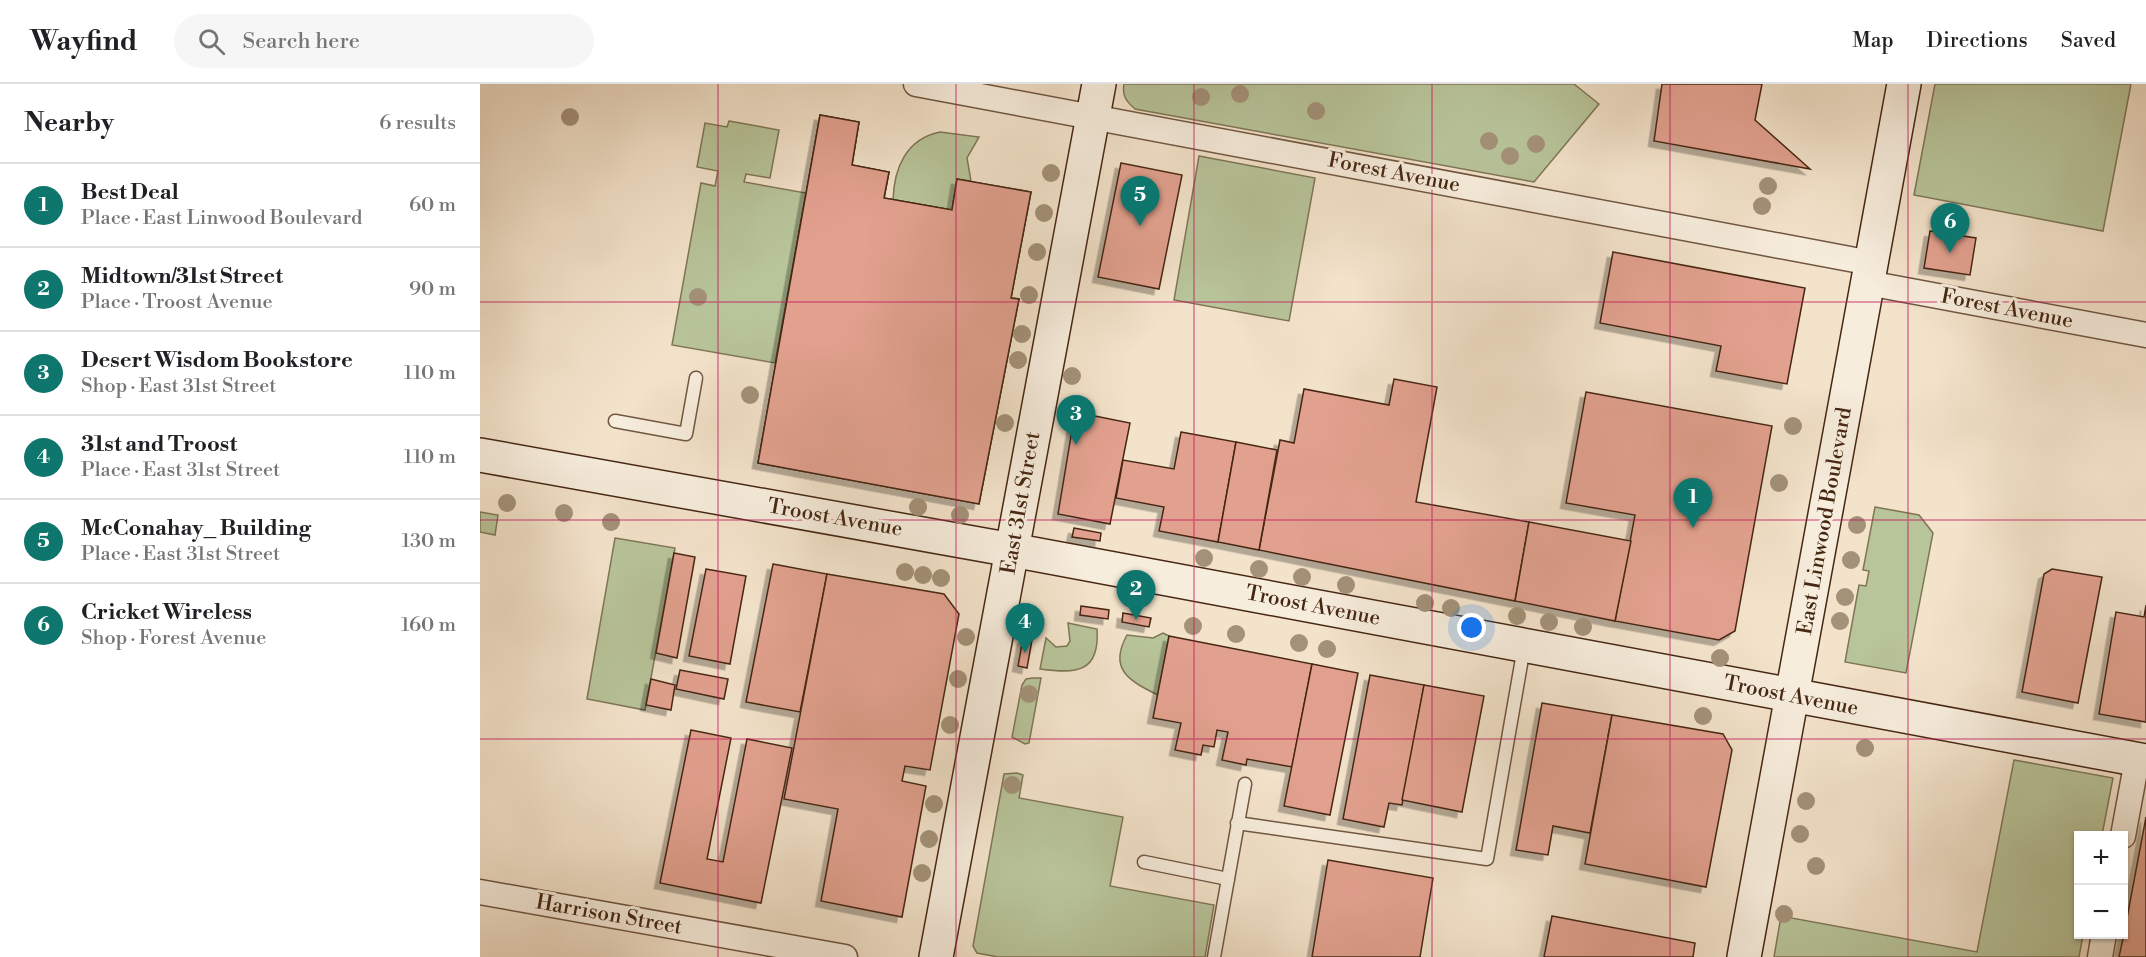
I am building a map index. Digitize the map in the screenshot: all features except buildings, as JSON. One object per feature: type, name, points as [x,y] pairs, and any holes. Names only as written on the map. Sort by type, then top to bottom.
[{"type":"main road","name":"East 31st Street","points":[[936,957],[1099,84]]},
{"type":"main road","name":"East Linwood Boulevard","points":[[1744,957],[1904,84]]},
{"type":"main road","name":"Troost Avenue","points":[[480,455],[1012,550],[2142,761]]},
{"type":"street","name":"Forest Avenue","points":[[916,84],[984,90],[1093,116],[1870,273],[2146,335]]},
{"type":"street","points":[[2124,831],[2142,761]]},
{"type":"street","name":"Harrison Street","points":[[480,892],[845,957]]},
{"type":"street","points":[[2100,957],[2103,939]]},
{"type":"lane","points":[[615,421],[686,434],[696,378]]},
{"type":"lane","points":[[1237,823],[1486,859],[1524,646]]},
{"type":"lane","points":[[1214,957],[1245,784]]},
{"type":"lane","points":[[1144,862],[1228,879]]},
{"type":"green space","points":[[1124,84],[1574,84],[1599,104],[1534,182],[1135,109],[1125,98]]},
{"type":"green space","points":[[1935,84],[2131,84],[2103,231],[1914,195]]},
{"type":"green space","points":[[729,121],[779,130],[770,178],[746,174],[744,182],[806,193],[775,363],[672,345],[701,183],[715,186],[718,171],[697,167],[705,123],[727,127]]},
{"type":"green space","points":[[940,132],[979,137],[967,158],[971,181],[957,179],[952,210],[893,200],[899,166],[910,148],[918,141]]},
{"type":"green space","points":[[1199,156],[1315,178],[1289,321],[1174,300]]},
{"type":"green space","points":[[1875,507],[1919,515],[1933,533],[1906,673],[1845,662],[1859,585],[1866,586],[1869,571],[1863,570]]},
{"type":"green space","points":[[480,512],[498,515],[495,535],[480,532]]},
{"type":"green space","points":[[615,538],[675,548],[645,710],[587,699]]},
{"type":"green space","points":[[1068,623],[1097,629],[1097,644],[1090,662],[1075,670],[1040,669],[1046,638],[1056,647],[1067,646],[1070,641]]},
{"type":"green space","points":[[1163,633],[1169,636],[1158,695],[1130,679],[1124,672],[1120,657],[1127,635],[1153,638]]},
{"type":"green space","points":[[1041,678],[1029,743],[1025,744],[1012,737],[1022,685],[1026,679]]},
{"type":"green space","points":[[2014,760],[2113,778],[2103,831],[2074,831],[2074,939],[2082,939],[2079,957],[1774,957],[1781,916],[1977,952]]},
{"type":"green space","points":[[1004,774],[1023,775],[1019,798],[1123,817],[1110,886],[1214,905],[1205,957],[998,957],[977,953],[973,946]]},
{"type":"place","name":"McConahay_ Building","points":[[1140,226]]},
{"type":"place","name":"Cricket Wireless","points":[[1950,253]]},
{"type":"place","name":"Desert Wisdom Bookstore","points":[[1076,445]]},
{"type":"place","name":"Best Deal","points":[[1693,528]]},
{"type":"place","name":"Midtown/31st Street","points":[[1136,620]]},
{"type":"place","name":"31st and Troost","points":[[1025,653]]}]
